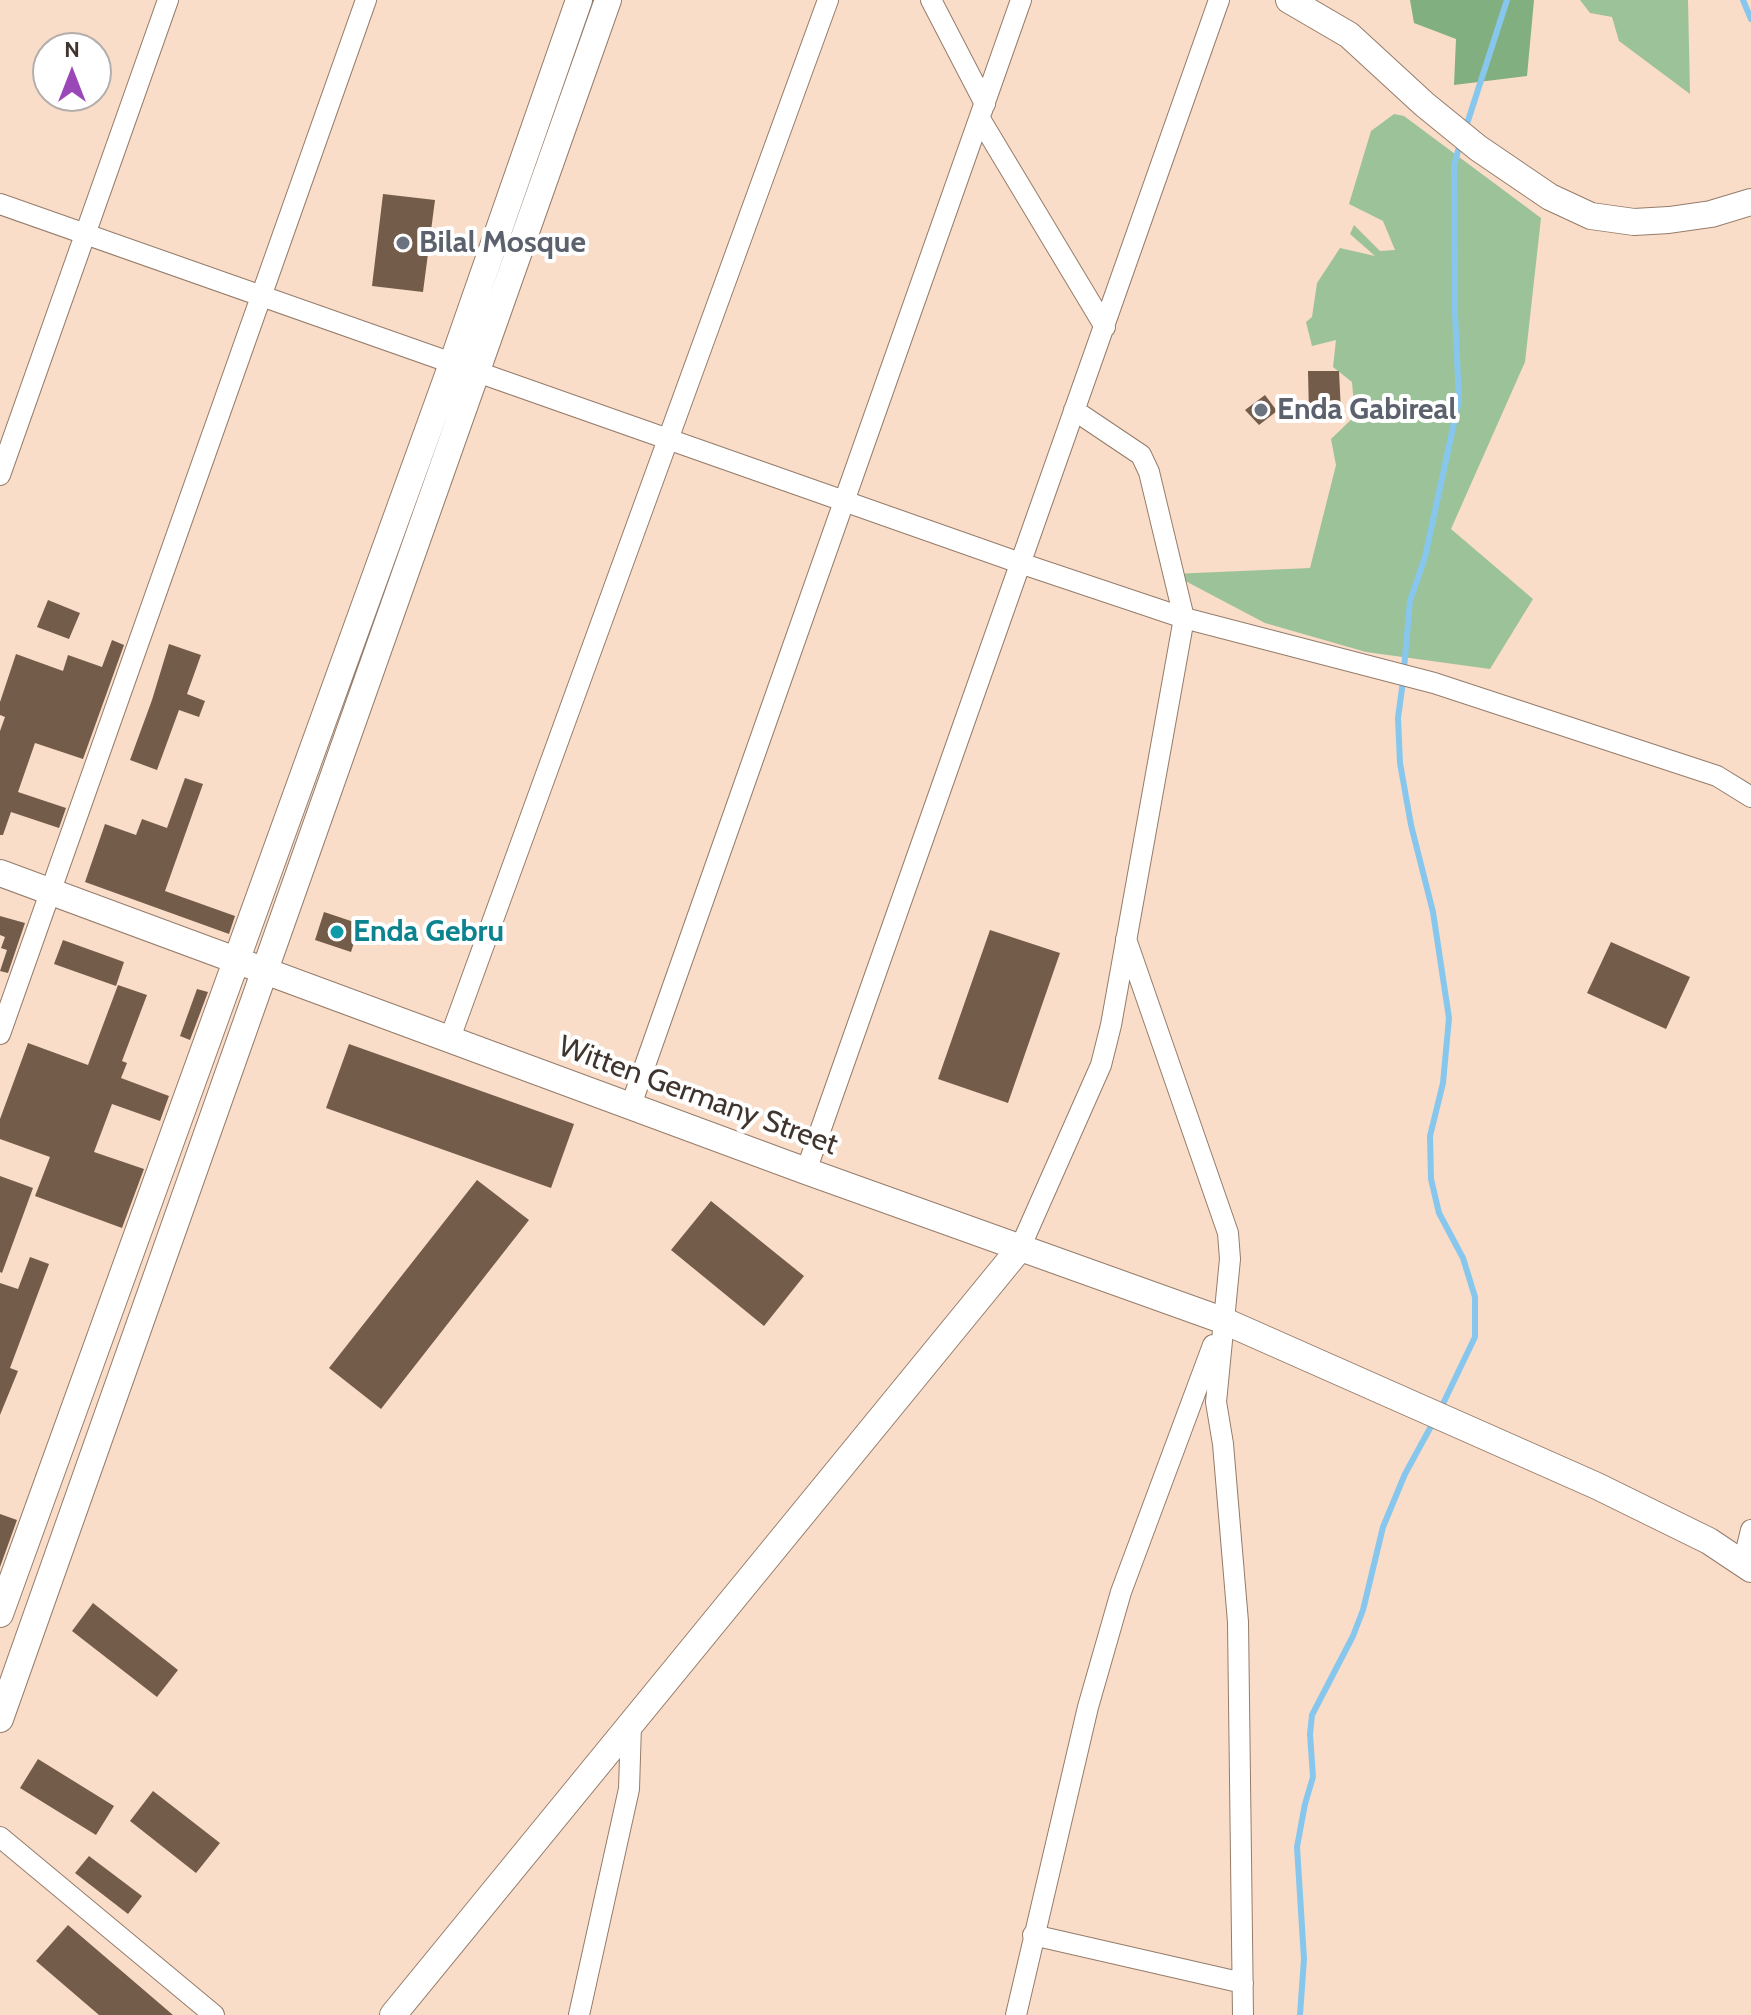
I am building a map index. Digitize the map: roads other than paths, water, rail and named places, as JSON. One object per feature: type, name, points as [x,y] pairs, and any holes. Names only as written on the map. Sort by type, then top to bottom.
[{"type":"street","points":[[0,475],[168,0]]},
{"type":"street","points":[[0,1034],[366,0]]},
{"type":"street","points":[[0,1719],[264,972],[464,368],[553,74],[579,0]]},
{"type":"street","points":[[0,1614],[237,959],[464,368],[579,83],[608,0]]},
{"type":"street","points":[[450,1038],[828,0]]},
{"type":"street","points":[[931,0],[983,111],[1105,327]]},
{"type":"street","points":[[631,1105],[1021,0]]},
{"type":"street","points":[[806,1171],[1219,0]]},
{"type":"street","points":[[1289,0],[1349,35],[1424,104],[1478,148],[1550,197],[1591,216],[1634,222],[1669,220],[1711,214],[1751,202]]},
{"type":"street","points":[[553,74],[579,83]]},
{"type":"street","points":[[0,204],[1020,563],[1184,618],[1371,664],[1434,683],[1717,776],[1751,797]]},
{"type":"street","points":[[393,2015],[1020,1248],[1101,1065],[1111,1025],[1184,618],[1149,472],[1141,455],[1074,410]]},
{"type":"street","name":"Witten Germany Street","points":[[0,873],[806,1171],[1222,1320],[1662,1517],[1709,1541],[1747,1566]]},
{"type":"street","points":[[1126,939],[1228,1233],[1230,1259],[1216,1402],[1223,1444],[1238,1622],[1243,2015]]},
{"type":"street","points":[[1016,2015],[1088,1707],[1121,1592],[1222,1320]]},
{"type":"street","points":[[73,1411],[104,1425]]},
{"type":"street","points":[[1747,1566],[1751,1530]]},
{"type":"street","points":[[579,2015],[629,1789],[631,1725]]},
{"type":"street","points":[[0,1837],[214,2015]]},
{"type":"street","points":[[1033,1935],[1243,1983]]},
{"type":"waterway","points":[[1465,130],[1507,0]]},
{"type":"waterway","points":[[1743,0],[1751,19]]},
{"type":"waterway","points":[[1404,669],[1410,601],[1425,557],[1459,400],[1454,165],[1460,144]]},
{"type":"waterway","points":[[1403,681],[1398,718],[1400,763],[1411,825],[1433,912],[1449,1018],[1443,1083],[1430,1136],[1431,1179],[1439,1213],[1463,1258],[1475,1297],[1475,1337],[1440,1410]]},
{"type":"waterway","points":[[1300,2015],[1304,1959],[1297,1847],[1313,1777],[1312,1715],[1353,1636],[1363,1610],[1383,1527],[1405,1474],[1435,1419]]},
{"type":"place","name":"Bilal Mosque","points":[[403,243]]},
{"type":"place","name":"Enda Gabireal","points":[[1261,410]]},
{"type":"place","name":"Enda Gebru","points":[[337,932]]}]
